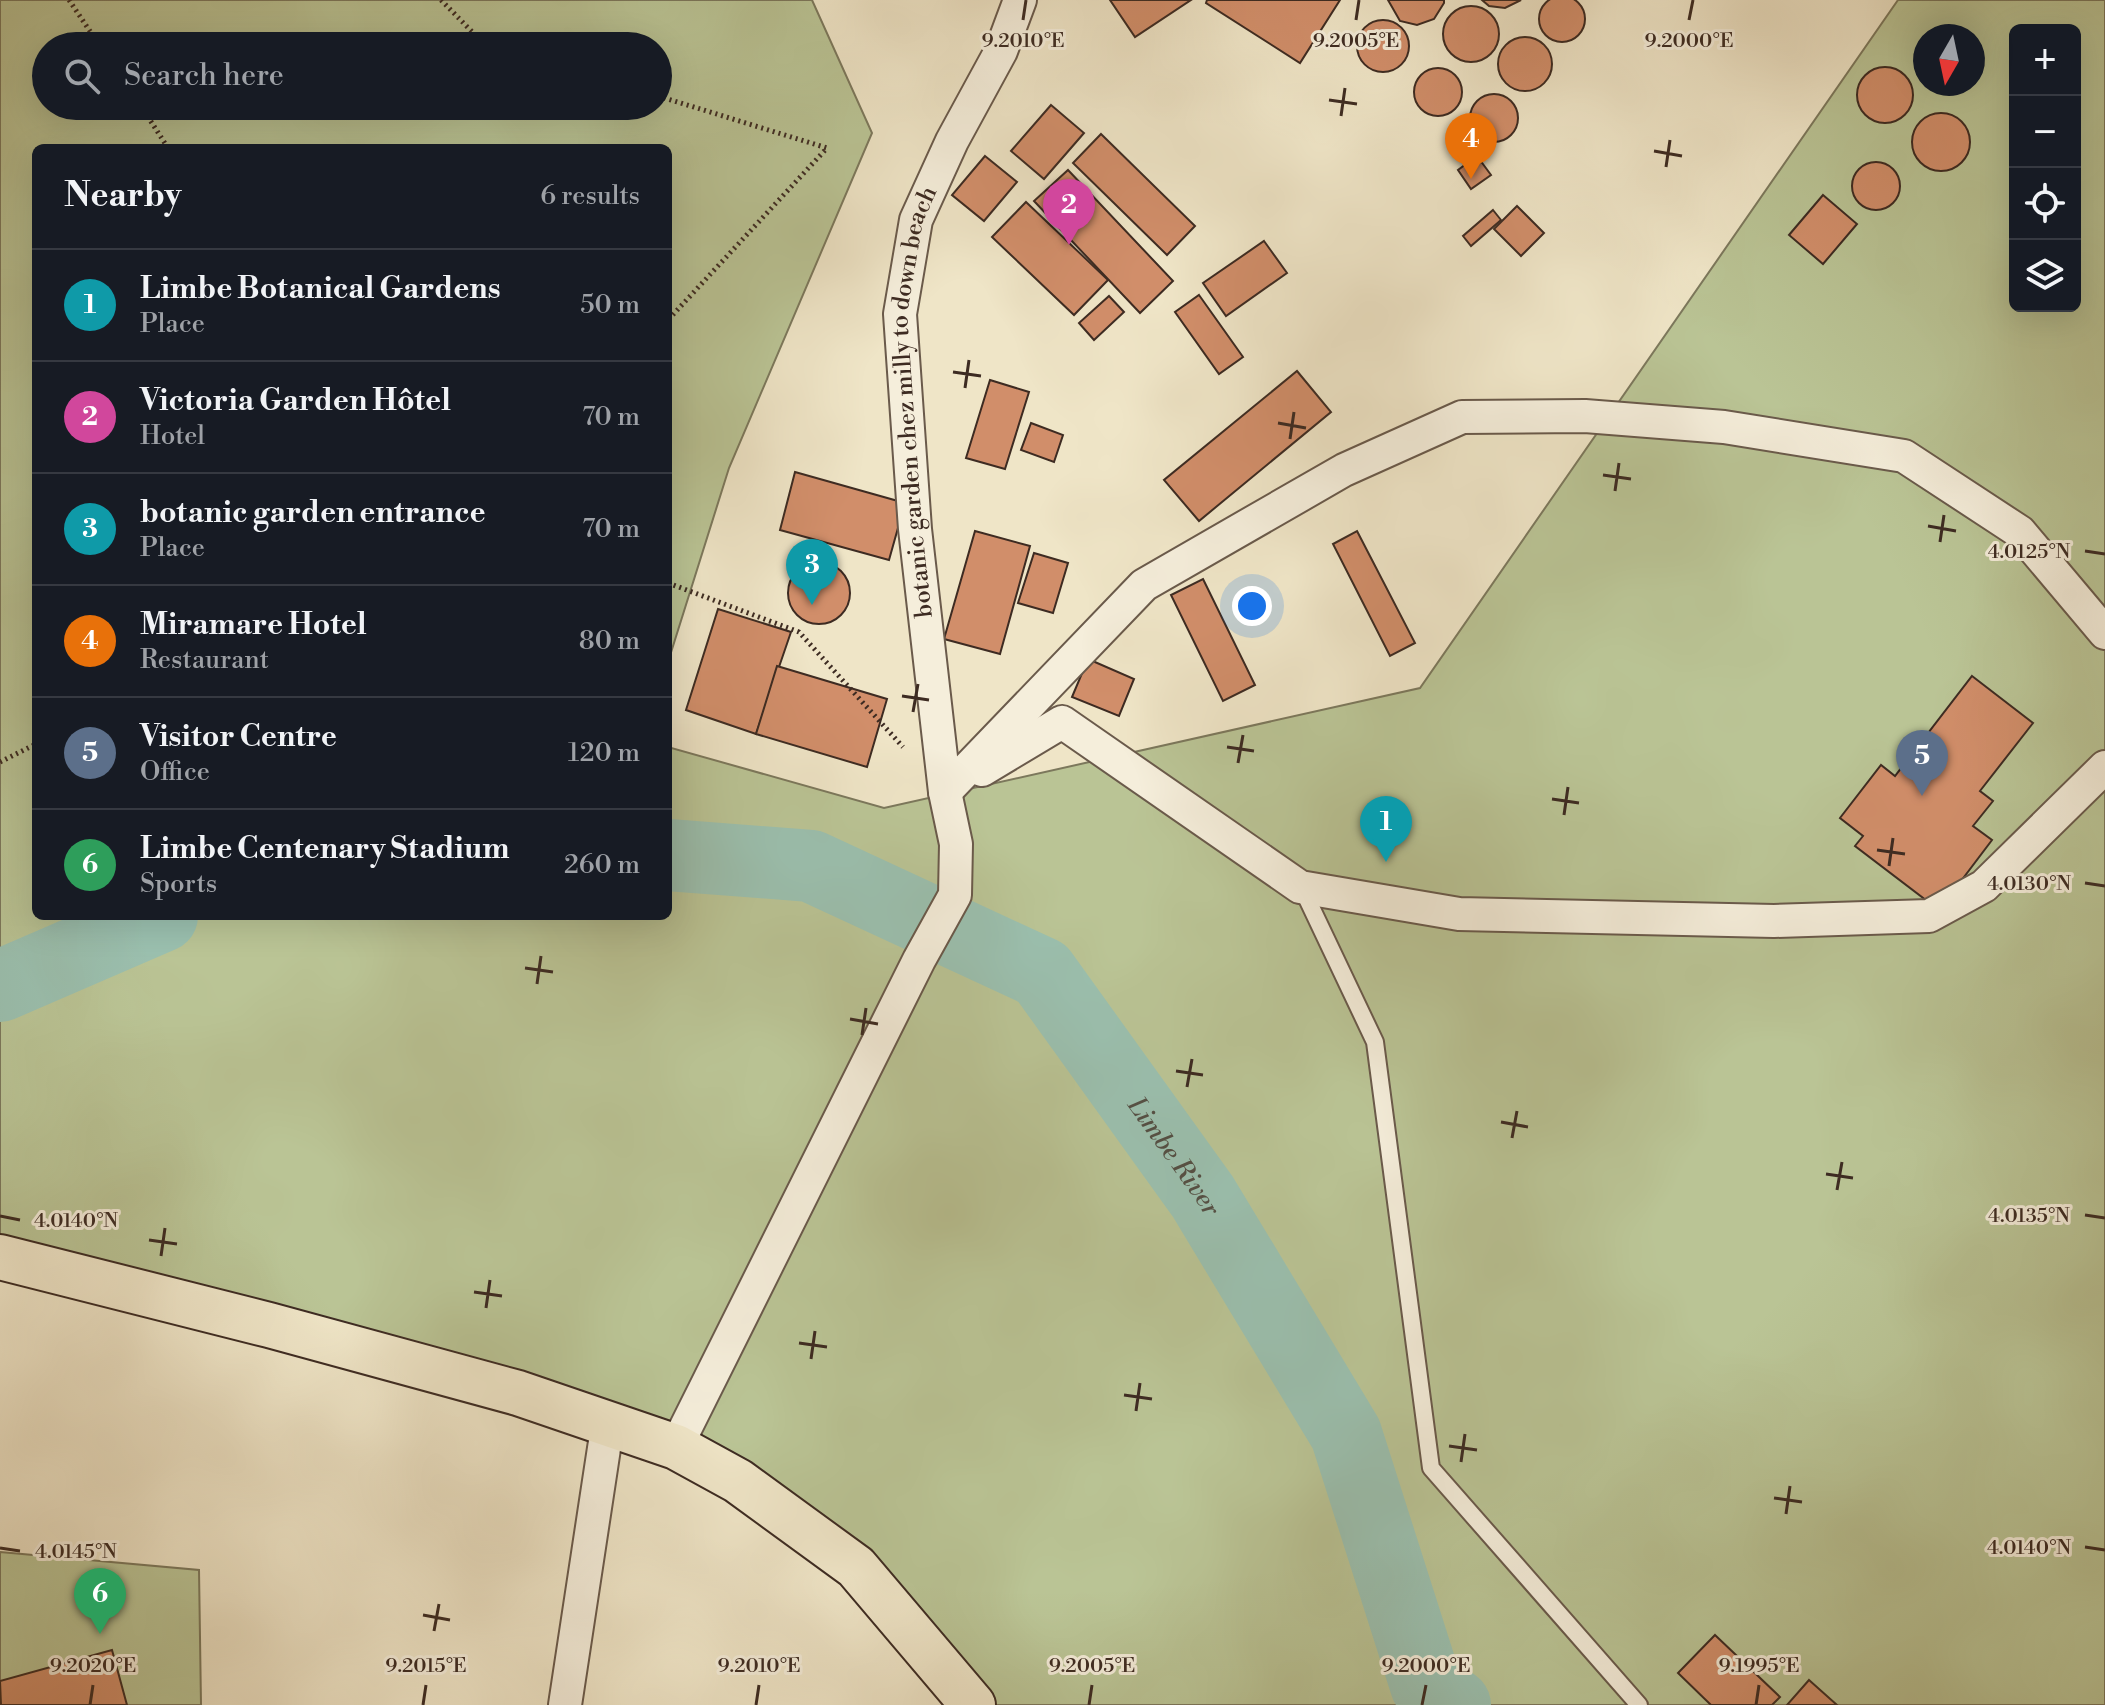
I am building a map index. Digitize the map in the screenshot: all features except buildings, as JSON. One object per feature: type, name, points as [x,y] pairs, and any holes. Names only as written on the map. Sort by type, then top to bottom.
[{"type":"highway","points":[[0,1257],[269,1325],[518,1393],[676,1447],[738,1481],[856,1567],[973,1705]]},
{"type":"street","name":"botanic garden chez milly to down beach","points":[[676,1447],[919,960],[955,895],[956,844],[945,792],[915,529],[900,314],[916,220],[952,141],[1001,51],[1020,0]]},
{"type":"street","points":[[945,792],[1144,585],[1344,470],[1462,417],[1585,416],[1724,427],[1904,456],[2020,532],[2105,633]]},
{"type":"street","points":[[945,792],[1062,722],[1302,888],[1459,914],[1774,921],[1929,916],[1984,886],[2105,767]]},
{"type":"street","points":[[565,1705],[608,1422]]},
{"type":"lane","points":[[1302,888],[1375,1042],[1431,1468],[1639,1705]]},
{"type":"path","points":[[69,0],[91,32]]},
{"type":"path","points":[[441,0],[472,32]]},
{"type":"path","points":[[672,100],[827,148],[672,316]]},
{"type":"path","points":[[150,120],[165,144]]},
{"type":"path","points":[[672,584],[799,632],[945,792]]},
{"type":"path","points":[[0,762],[32,746]]},
{"type":"green space","points":[[0,0],[812,0],[872,133],[729,468],[672,649],[672,144],[32,144],[32,920],[672,920],[672,748],[884,808],[1420,688],[1898,0],[2105,0],[2105,1705],[980,1705],[690,1439],[0,1253]]},
{"type":"green space","points":[[0,1552],[199,1570],[201,1705],[0,1705]]},
{"type":"waterway","name":"Limbe River","points":[[672,855],[811,866],[1042,973],[1203,1197],[1346,1434],[1426,1685],[1455,1705]]},
{"type":"waterway","name":"Limbe River","points":[[0,986],[153,920]]},
{"type":"place","name":"Miramare Hotel","points":[[1471,179]]},
{"type":"place","name":"Victoria Garden Hôtel","points":[[1069,245]]},
{"type":"place","name":"botanic garden entrance","points":[[812,605]]},
{"type":"place","name":"Visitor Centre","points":[[1922,796]]},
{"type":"place","name":"Limbe Botanical Gardens","points":[[1386,862]]},
{"type":"place","name":"Limbe Centenary Stadium","points":[[100,1634]]}]
